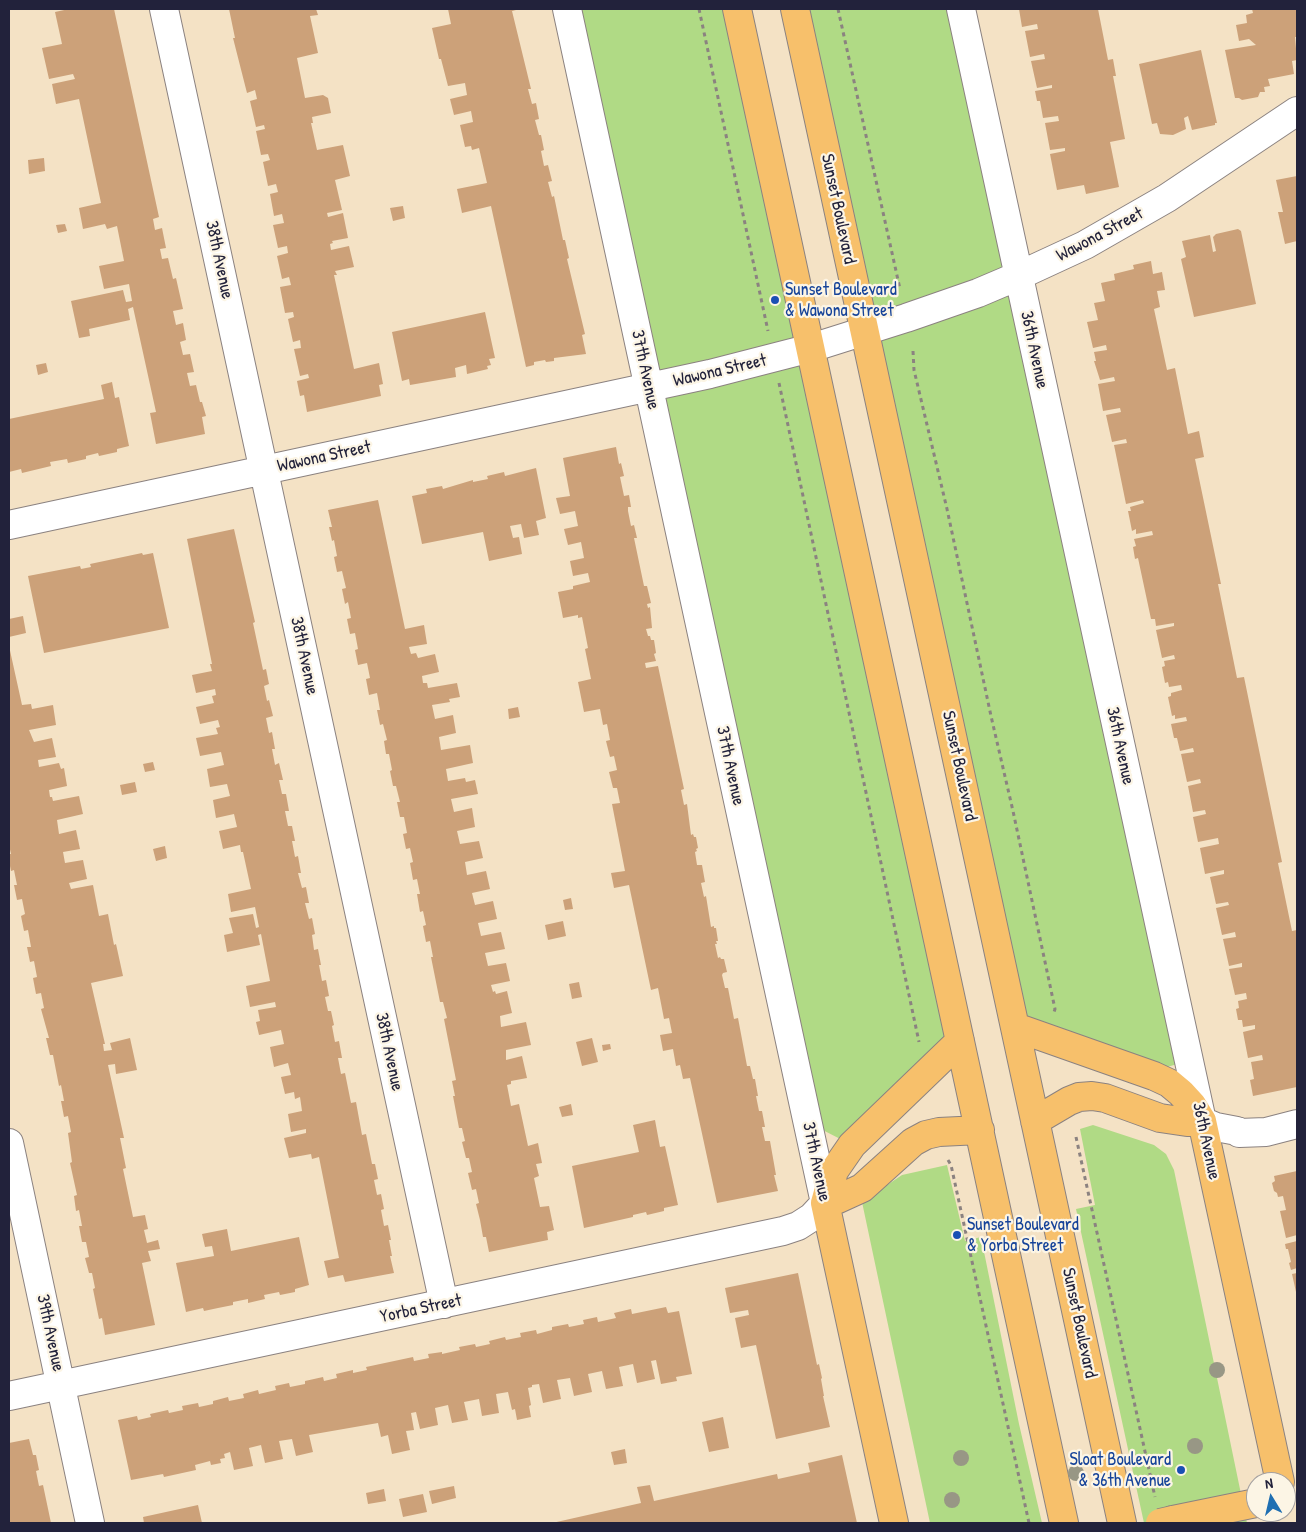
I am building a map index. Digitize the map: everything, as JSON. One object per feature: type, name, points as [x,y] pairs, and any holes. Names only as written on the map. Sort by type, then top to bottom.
[{"type":"main road","points":[[737,9],[1064,1523]]},
{"type":"main road","name":"Sunset Boulevard","points":[[795,9],[1122,1523]]},
{"type":"main road","points":[[1014,1026],[1154,1076],[1168,1083],[1192,1105],[1202,1121],[1187,1122],[1160,1118],[1105,1098],[1092,1096],[1079,1097],[1068,1101],[1035,1121]]},
{"type":"main road","points":[[825,1203],[834,1171],[852,1146],[960,1041]]},
{"type":"main road","name":"36th Avenue","points":[[1202,1121],[1278,1472]]},
{"type":"main road","points":[[825,1203],[862,1188],[913,1142],[926,1135],[939,1132],[980,1130]]},
{"type":"main road","name":"37th Avenue","points":[[825,1203],[894,1523]]},
{"type":"main road","points":[[1158,1514],[1246,1504]]},
{"type":"street","name":"38th Avenue","points":[[164,9],[444,1304]]},
{"type":"street","name":"37th Avenue","points":[[567,9],[825,1203]]},
{"type":"street","name":"36th Avenue","points":[[961,9],[1202,1121]]},
{"type":"street","name":"Wawona Street","points":[[9,525],[742,367],[865,331],[942,306],[1049,262],[1124,223],[1198,178],[1297,111]]},
{"type":"street","points":[[1202,1121],[1239,1133],[1266,1132],[1297,1124]]},
{"type":"street","name":"39th Avenue","points":[[9,1143],[90,1523]]},
{"type":"street","name":"Yorba Street","points":[[9,1396],[783,1231],[798,1226],[812,1217],[825,1203]]},
{"type":"path","points":[[699,9],[768,326]]},
{"type":"path","points":[[838,9],[900,289]]},
{"type":"path","points":[[913,351],[914,370],[952,528],[991,716],[1056,1009],[1051,1018]]},
{"type":"path","points":[[781,391],[919,1043]]},
{"type":"path","points":[[1076,1137],[1158,1514]]},
{"type":"path","points":[[944,1153],[951,1165],[1029,1523]]},
{"type":"green space","points":[[567,9],[737,9],[960,1041],[852,1145],[807,1122]]},
{"type":"green space","points":[[795,9],[962,9],[1188,1061],[1167,1067],[1015,1027]]},
{"type":"green space","points":[[1093,1125],[1154,1145],[1166,1154],[1174,1170],[1247,1523],[1144,1523],[1076,1209],[1095,1205],[1080,1129]]},
{"type":"green space","points":[[947,1165],[965,1241],[981,1237],[1019,1424],[1042,1523],[930,1523],[862,1202],[902,1175]]},
{"type":"building","points":[[69,9],[114,9],[159,217],[153,219],[155,230],[162,228],[166,248],[160,249],[162,259],[168,258],[173,279],[176,278],[183,309],[173,311],[176,325],[183,323],[186,340],[180,342],[183,355],[190,354],[194,372],[187,373],[190,386],[196,385],[200,402],[202,402],[206,416],[202,417],[205,434],[156,444],[150,413],[156,412],[133,307],[128,309],[130,320],[89,329],[90,336],[79,338],[71,301],[123,290],[126,302],[132,301],[129,284],[104,289],[99,266],[124,261],[117,226],[107,229],[105,224],[83,229],[79,208],[101,203],[79,99],[56,104],[52,84],[75,79],[73,74],[49,79],[42,48],[62,44],[55,12]]},
{"type":"building","points":[[229,9],[316,9],[318,15],[310,16],[318,53],[297,58],[305,98],[323,95],[328,98],[331,113],[312,117],[313,123],[311,123],[317,150],[343,145],[350,176],[335,180],[342,210],[327,213],[328,217],[343,213],[348,238],[332,241],[333,243],[330,244],[331,250],[349,246],[354,267],[335,271],[337,275],[334,275],[354,369],[379,363],[383,384],[379,385],[381,396],[307,412],[304,395],[300,396],[297,381],[309,378],[308,374],[300,376],[294,349],[301,348],[300,340],[293,342],[288,319],[294,317],[293,312],[285,313],[280,287],[291,285],[289,277],[282,279],[277,256],[288,253],[287,246],[278,248],[273,225],[284,223],[282,214],[274,216],[270,194],[278,192],[276,184],[268,186],[263,162],[270,160],[268,154],[261,155],[256,131],[265,129],[264,125],[256,127],[250,101],[257,99],[255,90],[247,93],[233,38],[235,38]]},
{"type":"building","points":[[448,9],[516,10],[512,11],[531,89],[528,89],[532,104],[536,103],[539,119],[535,120],[544,150],[541,151],[544,166],[548,165],[552,181],[548,182],[552,197],[554,196],[563,240],[565,240],[569,258],[567,259],[585,334],[582,335],[586,354],[554,358],[554,361],[534,362],[534,365],[526,367],[491,206],[462,213],[457,189],[487,183],[479,148],[472,150],[471,146],[465,147],[460,125],[473,122],[471,111],[454,115],[450,99],[467,95],[465,83],[448,86],[432,28],[451,24]]},
{"type":"building","points":[[1019,9],[1098,9],[1108,60],[1113,59],[1116,76],[1113,76],[1125,139],[1110,142],[1119,187],[1086,194],[1084,185],[1057,190],[1050,154],[1065,151],[1065,148],[1050,150],[1045,123],[1059,121],[1058,116],[1043,118],[1040,101],[1037,101],[1035,91],[1052,88],[1052,85],[1037,88],[1031,61],[1045,59],[1044,54],[1030,57],[1025,31],[1038,29],[1037,24],[1022,27]]},
{"type":"building","points":[[1252,9],[1297,9],[1297,37],[1295,37],[1297,60],[1292,61],[1294,74],[1268,79],[1270,86],[1264,87],[1265,92],[1260,92],[1258,97],[1242,100],[1235,98],[1225,50],[1256,45],[1249,39],[1239,41],[1236,25],[1247,23],[1246,15],[1253,13]]},
{"type":"building","points":[[1201,50],[1217,123],[1192,130],[1188,116],[1184,118],[1186,129],[1173,135],[1160,134],[1157,123],[1152,124],[1139,64]]},
{"type":"building","points":[[44,158],[45,171],[29,174],[28,160]]},
{"type":"building","points":[[1297,176],[1297,241],[1285,244],[1278,212],[1283,212],[1276,180]]},
{"type":"building","points":[[403,206],[405,218],[393,221],[390,208]]},
{"type":"building","points":[[65,224],[67,231],[58,233],[56,225]]},
{"type":"building","points":[[1238,229],[1241,231],[1256,304],[1194,317],[1181,259],[1186,257],[1182,241],[1210,235],[1213,252],[1216,251],[1213,237],[1216,234]]},
{"type":"building","points":[[1151,261],[1153,274],[1162,272],[1165,290],[1157,291],[1160,307],[1154,309],[1167,370],[1175,368],[1188,434],[1199,431],[1204,457],[1195,459],[1221,584],[1218,584],[1237,678],[1244,677],[1282,862],[1278,863],[1292,931],[1297,930],[1297,1087],[1253,1096],[1250,1080],[1254,1079],[1251,1062],[1263,1060],[1262,1055],[1248,1058],[1243,1032],[1255,1029],[1255,1025],[1243,1027],[1242,1020],[1238,1020],[1236,1009],[1239,1008],[1238,1001],[1247,999],[1246,993],[1235,995],[1229,969],[1242,967],[1242,963],[1229,966],[1223,939],[1236,937],[1235,932],[1222,935],[1216,908],[1229,905],[1228,902],[1216,904],[1210,877],[1224,874],[1224,870],[1205,874],[1200,848],[1219,844],[1218,838],[1198,842],[1193,817],[1206,814],[1205,810],[1193,812],[1188,786],[1201,783],[1200,779],[1187,782],[1181,754],[1194,752],[1193,748],[1180,751],[1177,738],[1174,738],[1171,724],[1187,721],[1186,717],[1175,719],[1175,715],[1172,716],[1168,697],[1171,696],[1171,693],[1182,690],[1181,685],[1169,687],[1168,682],[1165,683],[1162,667],[1165,666],[1164,661],[1175,659],[1174,655],[1162,658],[1156,630],[1174,626],[1174,623],[1156,626],[1155,619],[1151,619],[1138,558],[1135,559],[1133,547],[1136,546],[1134,539],[1153,535],[1152,531],[1136,534],[1136,529],[1132,531],[1128,511],[1131,511],[1130,507],[1144,503],[1143,500],[1126,504],[1114,445],[1127,443],[1126,439],[1112,442],[1106,415],[1121,412],[1120,408],[1103,411],[1098,384],[1115,381],[1114,377],[1100,380],[1094,361],[1096,361],[1094,352],[1107,350],[1106,345],[1093,348],[1087,322],[1098,320],[1094,303],[1105,301],[1101,283],[1115,280],[1114,274],[1134,269],[1133,265]]},
{"type":"building","points":[[485,312],[495,358],[489,359],[491,365],[487,366],[488,369],[467,374],[466,365],[455,368],[456,377],[410,385],[409,379],[402,381],[392,332]]},
{"type":"building","points":[[46,363],[48,372],[38,375],[36,365]]},
{"type":"building","points":[[112,382],[115,398],[119,397],[129,446],[117,449],[117,452],[99,456],[98,453],[86,456],[86,459],[68,463],[67,459],[50,462],[51,466],[22,473],[21,469],[9,472],[9,419],[104,399],[101,385]]},
{"type":"building","points":[[616,447],[619,464],[621,463],[624,476],[620,477],[624,496],[629,495],[631,507],[628,507],[628,511],[631,526],[634,525],[637,538],[634,538],[644,586],[647,586],[651,603],[647,604],[648,608],[650,607],[652,628],[646,629],[648,636],[650,636],[651,640],[654,640],[656,661],[645,663],[646,668],[658,666],[684,789],[681,790],[684,805],[687,804],[691,835],[693,834],[696,837],[698,848],[695,852],[697,865],[702,865],[705,882],[701,883],[704,897],[706,896],[711,927],[714,926],[716,928],[718,941],[715,944],[718,958],[724,959],[727,972],[722,975],[725,988],[728,988],[734,1019],[738,1018],[747,1066],[750,1066],[753,1079],[755,1079],[759,1111],[762,1111],[765,1127],[762,1127],[765,1141],[770,1141],[776,1175],[774,1175],[778,1191],[717,1203],[690,1078],[683,1079],[680,1065],[676,1066],[673,1049],[663,1051],[660,1035],[672,1033],[669,1018],[664,1019],[658,988],[651,990],[629,885],[614,888],[611,873],[625,871],[612,804],[620,803],[617,788],[613,788],[609,772],[617,770],[614,756],[610,757],[606,741],[610,740],[607,724],[603,725],[600,709],[584,712],[578,682],[591,679],[585,649],[588,648],[582,617],[578,618],[578,615],[563,618],[558,592],[573,589],[573,586],[590,582],[588,573],[573,576],[570,561],[584,558],[581,542],[568,545],[564,529],[578,526],[575,511],[560,514],[556,498],[570,496],[563,458]]},
{"type":"building","points":[[536,468],[546,518],[536,521],[539,535],[524,538],[521,524],[510,526],[513,538],[519,537],[522,554],[489,561],[483,532],[422,544],[412,496],[427,493],[426,489],[442,486],[443,489],[473,480],[473,482],[488,479],[487,476],[504,472],[505,476]]},
{"type":"building","points":[[378,500],[405,629],[424,625],[427,644],[409,647],[411,654],[416,653],[418,658],[435,654],[439,672],[422,676],[423,683],[427,683],[428,688],[457,683],[460,697],[449,699],[450,702],[432,705],[435,719],[453,715],[456,733],[439,737],[441,750],[470,745],[473,763],[446,769],[448,781],[465,778],[466,782],[475,780],[478,794],[451,799],[454,812],[472,808],[475,827],[457,831],[460,844],[479,841],[483,858],[465,862],[467,875],[486,871],[490,889],[472,893],[475,905],[493,901],[497,919],[478,923],[481,936],[501,932],[505,949],[485,953],[488,966],[506,963],[510,981],[491,985],[493,992],[495,991],[496,994],[507,991],[512,1013],[500,1016],[501,1027],[526,1022],[531,1045],[506,1050],[506,1060],[522,1056],[527,1078],[511,1081],[511,1084],[507,1085],[511,1106],[519,1104],[528,1146],[538,1143],[542,1163],[536,1164],[539,1176],[534,1178],[540,1207],[549,1206],[554,1230],[547,1232],[548,1240],[489,1252],[486,1237],[483,1237],[476,1204],[479,1203],[476,1189],[472,1190],[468,1173],[472,1172],[469,1158],[466,1158],[462,1142],[465,1141],[462,1128],[459,1128],[453,1096],[455,1096],[452,1081],[456,1080],[444,1019],[447,1018],[443,1002],[440,1002],[431,957],[433,957],[430,941],[426,942],[423,926],[426,925],[423,911],[420,912],[417,894],[420,894],[417,879],[413,880],[410,863],[413,862],[410,848],[406,849],[403,834],[407,833],[404,817],[400,817],[397,802],[400,802],[396,786],[393,786],[389,754],[386,754],[384,741],[387,740],[383,724],[380,725],[377,710],[380,710],[377,693],[369,695],[366,679],[370,678],[367,663],[358,665],[355,650],[358,649],[355,633],[350,634],[347,619],[351,618],[348,602],[345,604],[342,589],[346,588],[342,571],[337,572],[334,557],[337,556],[329,527],[332,527],[328,510]]},
{"type":"building","points":[[234,529],[255,622],[253,623],[263,670],[266,669],[269,684],[264,686],[273,716],[266,718],[269,733],[272,732],[275,749],[272,749],[275,765],[279,763],[283,780],[279,780],[282,794],[286,794],[289,811],[285,811],[288,826],[292,826],[295,841],[292,841],[295,857],[298,856],[301,873],[298,873],[302,888],[306,887],[309,903],[305,903],[309,919],[312,918],[315,934],[312,935],[314,950],[318,949],[322,981],[326,980],[329,996],[325,997],[328,1011],[331,1011],[335,1042],[339,1041],[342,1058],[338,1058],[341,1074],[345,1073],[351,1103],[356,1102],[362,1135],[366,1134],[372,1164],[375,1164],[378,1179],[374,1180],[377,1195],[381,1194],[384,1209],[381,1210],[384,1226],[388,1225],[391,1240],[389,1240],[392,1256],[390,1256],[394,1273],[345,1282],[343,1275],[328,1278],[324,1261],[339,1258],[319,1157],[312,1159],[311,1154],[289,1158],[284,1138],[306,1133],[306,1129],[291,1132],[288,1114],[302,1111],[300,1097],[295,1099],[294,1092],[285,1094],[281,1077],[291,1075],[288,1063],[274,1067],[270,1047],[284,1044],[281,1030],[259,1035],[256,1022],[260,1021],[258,1010],[276,1007],[275,1002],[250,1007],[246,986],[270,981],[261,934],[258,935],[260,945],[227,952],[224,935],[233,933],[229,918],[253,914],[256,928],[259,927],[255,907],[231,912],[228,894],[251,889],[240,845],[223,849],[219,831],[237,827],[234,814],[216,818],[213,800],[230,796],[227,784],[210,787],[207,769],[224,765],[221,752],[200,756],[196,738],[218,734],[216,728],[220,727],[218,720],[200,724],[196,707],[214,703],[212,696],[216,695],[215,689],[196,693],[192,675],[212,671],[210,664],[212,664],[187,539]]},
{"type":"building","points":[[142,553],[143,555],[153,553],[169,628],[44,653],[28,576],[80,566],[81,569],[91,567],[90,564]]},
{"type":"building","points":[[23,616],[26,633],[9,637],[9,619]]},
{"type":"building","points":[[9,646],[22,705],[31,704],[32,709],[53,705],[56,725],[29,730],[34,742],[52,738],[56,757],[38,760],[39,767],[59,763],[61,769],[64,768],[67,786],[49,790],[50,797],[52,797],[53,801],[79,796],[83,814],[57,820],[59,834],[76,830],[80,849],[63,852],[65,863],[83,860],[87,879],[69,883],[71,889],[93,885],[99,916],[108,914],[114,945],[116,944],[123,976],[91,983],[105,1044],[103,1044],[104,1051],[112,1050],[110,1043],[130,1038],[137,1070],[116,1074],[115,1064],[108,1065],[124,1138],[120,1138],[126,1168],[123,1169],[133,1217],[145,1215],[148,1229],[144,1230],[147,1243],[158,1240],[160,1249],[148,1251],[151,1261],[142,1263],[155,1325],[105,1335],[102,1318],[99,1319],[92,1273],[89,1273],[85,1258],[89,1257],[86,1242],[82,1242],[79,1210],[76,1211],[74,1196],[77,1195],[70,1163],[72,1162],[68,1133],[71,1132],[68,1116],[64,1117],[61,1085],[59,1086],[53,1055],[50,1055],[46,1038],[49,1038],[41,1009],[44,1008],[41,993],[36,994],[33,978],[37,977],[34,961],[30,962],[27,947],[31,947],[28,930],[24,931],[21,916],[25,914],[22,899],[17,900],[14,870],[11,871],[9,861],[9,854],[11,854],[9,845]]},
{"type":"building","points":[[518,707],[520,717],[509,719],[508,709]]},
{"type":"building","points":[[153,762],[155,770],[145,772],[143,764]]},
{"type":"building","points":[[135,782],[137,792],[122,795],[120,785]]},
{"type":"building","points":[[165,846],[167,858],[156,861],[153,849]]},
{"type":"building","points":[[571,898],[573,909],[565,910],[563,900]]},
{"type":"building","points":[[563,921],[566,936],[548,940],[545,925]]},
{"type":"building","points":[[579,982],[582,997],[572,999],[569,984]]},
{"type":"building","points":[[592,1038],[598,1062],[582,1066],[576,1042]]},
{"type":"building","points":[[610,1044],[611,1049],[603,1051],[602,1045]]},
{"type":"building","points":[[571,1104],[573,1115],[562,1117],[559,1107]]},
{"type":"building","points":[[655,1120],[660,1147],[665,1146],[678,1205],[664,1208],[664,1211],[647,1215],[646,1212],[633,1215],[633,1217],[584,1228],[572,1166],[639,1152],[633,1125]]},
{"type":"building","points":[[1297,1171],[1297,1235],[1286,1238],[1280,1211],[1286,1210],[1283,1196],[1278,1197],[1272,1183],[1275,1181],[1274,1176]]},
{"type":"building","points":[[227,1229],[231,1251],[299,1237],[309,1285],[295,1289],[295,1292],[280,1295],[279,1292],[264,1295],[265,1299],[248,1303],[248,1299],[233,1302],[233,1305],[204,1311],[203,1308],[186,1312],[176,1263],[214,1256],[212,1246],[205,1247],[202,1234]]},
{"type":"building","points":[[1297,1241],[1297,1268],[1291,1270],[1288,1249],[1286,1249],[1285,1244]]},
{"type":"building","points":[[798,1273],[817,1365],[819,1364],[822,1378],[823,1396],[830,1427],[776,1439],[756,1345],[741,1348],[735,1318],[749,1315],[748,1310],[730,1313],[725,1288]]},
{"type":"building","points":[[1297,1273],[1297,1292],[1296,1292],[1292,1274]]},
{"type":"building","points":[[666,1307],[668,1313],[679,1311],[692,1374],[676,1377],[677,1381],[661,1384],[656,1360],[651,1361],[655,1379],[637,1383],[633,1364],[619,1367],[623,1386],[606,1389],[602,1371],[588,1374],[592,1392],[574,1396],[570,1378],[557,1380],[561,1399],[543,1403],[539,1384],[532,1385],[532,1387],[528,1388],[531,1417],[517,1420],[515,1409],[512,1410],[508,1392],[496,1394],[499,1413],[482,1416],[479,1399],[464,1402],[468,1420],[452,1423],[448,1405],[435,1408],[438,1425],[420,1429],[416,1412],[411,1413],[414,1430],[406,1431],[410,1450],[392,1454],[388,1435],[381,1437],[378,1423],[309,1435],[313,1452],[296,1456],[292,1439],[279,1441],[283,1459],[265,1463],[261,1445],[249,1448],[253,1466],[234,1470],[230,1452],[224,1454],[225,1458],[220,1459],[221,1463],[211,1465],[210,1461],[195,1465],[196,1470],[164,1477],[163,1474],[131,1480],[118,1420],[137,1416],[138,1420],[151,1417],[150,1414],[168,1410],[169,1413],[183,1410],[182,1406],[198,1403],[199,1407],[213,1404],[213,1401],[228,1397],[229,1401],[244,1398],[243,1394],[258,1390],[259,1394],[276,1390],[275,1386],[289,1383],[290,1387],[323,1377],[324,1381],[337,1378],[336,1374],[353,1370],[353,1373],[367,1370],[366,1367],[413,1357],[414,1361],[429,1358],[428,1354],[442,1352],[442,1354],[460,1350],[459,1347],[475,1344],[476,1347],[490,1344],[489,1341],[505,1337],[506,1340],[521,1337],[520,1333],[536,1330],[537,1334],[552,1330],[552,1327],[568,1324],[569,1327],[584,1324],[583,1320],[597,1317],[598,1322],[616,1318],[614,1313],[631,1309],[632,1314]]},
{"type":"building","points":[[723,1417],[729,1448],[709,1452],[702,1422]]},
{"type":"building","points":[[29,1439],[33,1455],[36,1455],[39,1470],[36,1471],[39,1486],[43,1485],[51,1523],[9,1523],[9,1443]]},
{"type":"building","points":[[625,1449],[627,1463],[614,1465],[611,1452]]},
{"type":"building","points":[[842,1455],[857,1523],[552,1523],[641,1503],[637,1487],[650,1485],[654,1501],[777,1474],[778,1479],[810,1472],[808,1463]]},
{"type":"building","points":[[454,1486],[456,1498],[432,1504],[429,1491]]},
{"type":"building","points":[[384,1489],[386,1501],[368,1504],[366,1493]]},
{"type":"building","points":[[423,1494],[427,1512],[403,1517],[399,1499]]},
{"type":"building","points":[[198,1505],[202,1523],[144,1523],[143,1517]]},
{"type":"place","name":"Sunset Boulevard & Wawona Street","points":[[775,300]]},
{"type":"place","name":"Sunset Boulevard & Yorba Street","points":[[957,1235]]},
{"type":"place","name":"Sloat Boulevard & 36th Avenue","points":[[1181,1470]]}]
